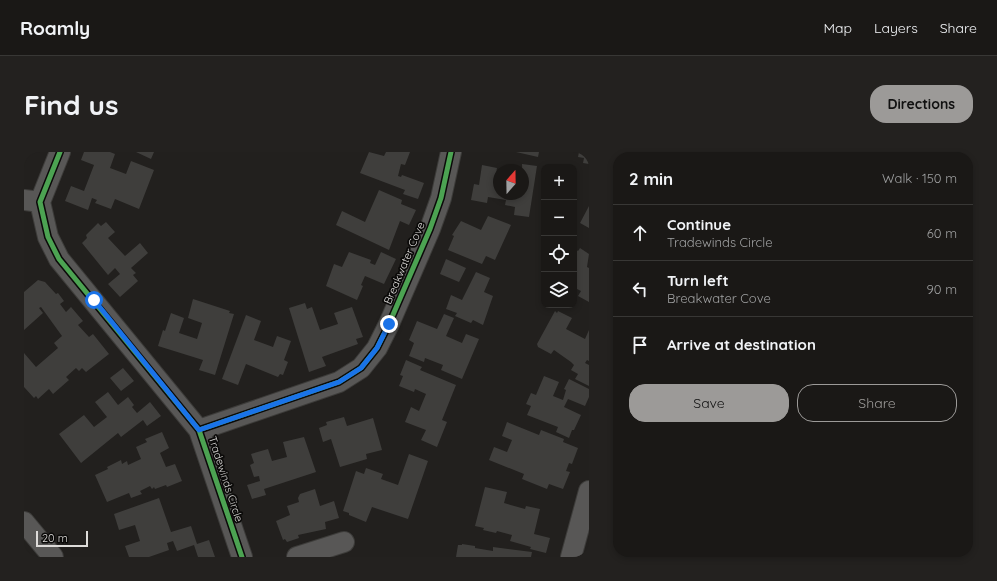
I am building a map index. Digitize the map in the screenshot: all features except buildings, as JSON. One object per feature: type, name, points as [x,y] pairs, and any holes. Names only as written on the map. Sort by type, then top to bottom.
[{"type":"street","name":"Tradewinds Circle","points":[[60,152],[32,201],[48,237],[59,259],[199,430],[242,557]]},
{"type":"street","name":"Breakwater Cove","points":[[199,430],[339,382],[361,368],[377,348],[386,330],[430,229],[441,198],[451,152]]},
{"type":"street","points":[[571,557],[589,491]]},
{"type":"street","points":[[24,522],[52,557]]},
{"type":"street","points":[[297,557],[344,542]]},
{"type":"cycle path","points":[[60,152],[40,202],[48,237],[59,259],[199,430],[242,557]]},
{"type":"cycle path","points":[[199,430],[339,382],[361,368],[377,348],[389,324],[430,229],[441,198],[451,152]]},
{"type":"route","points":[[94,300],[199,430],[339,382],[361,368],[377,348],[389,324]]}]
